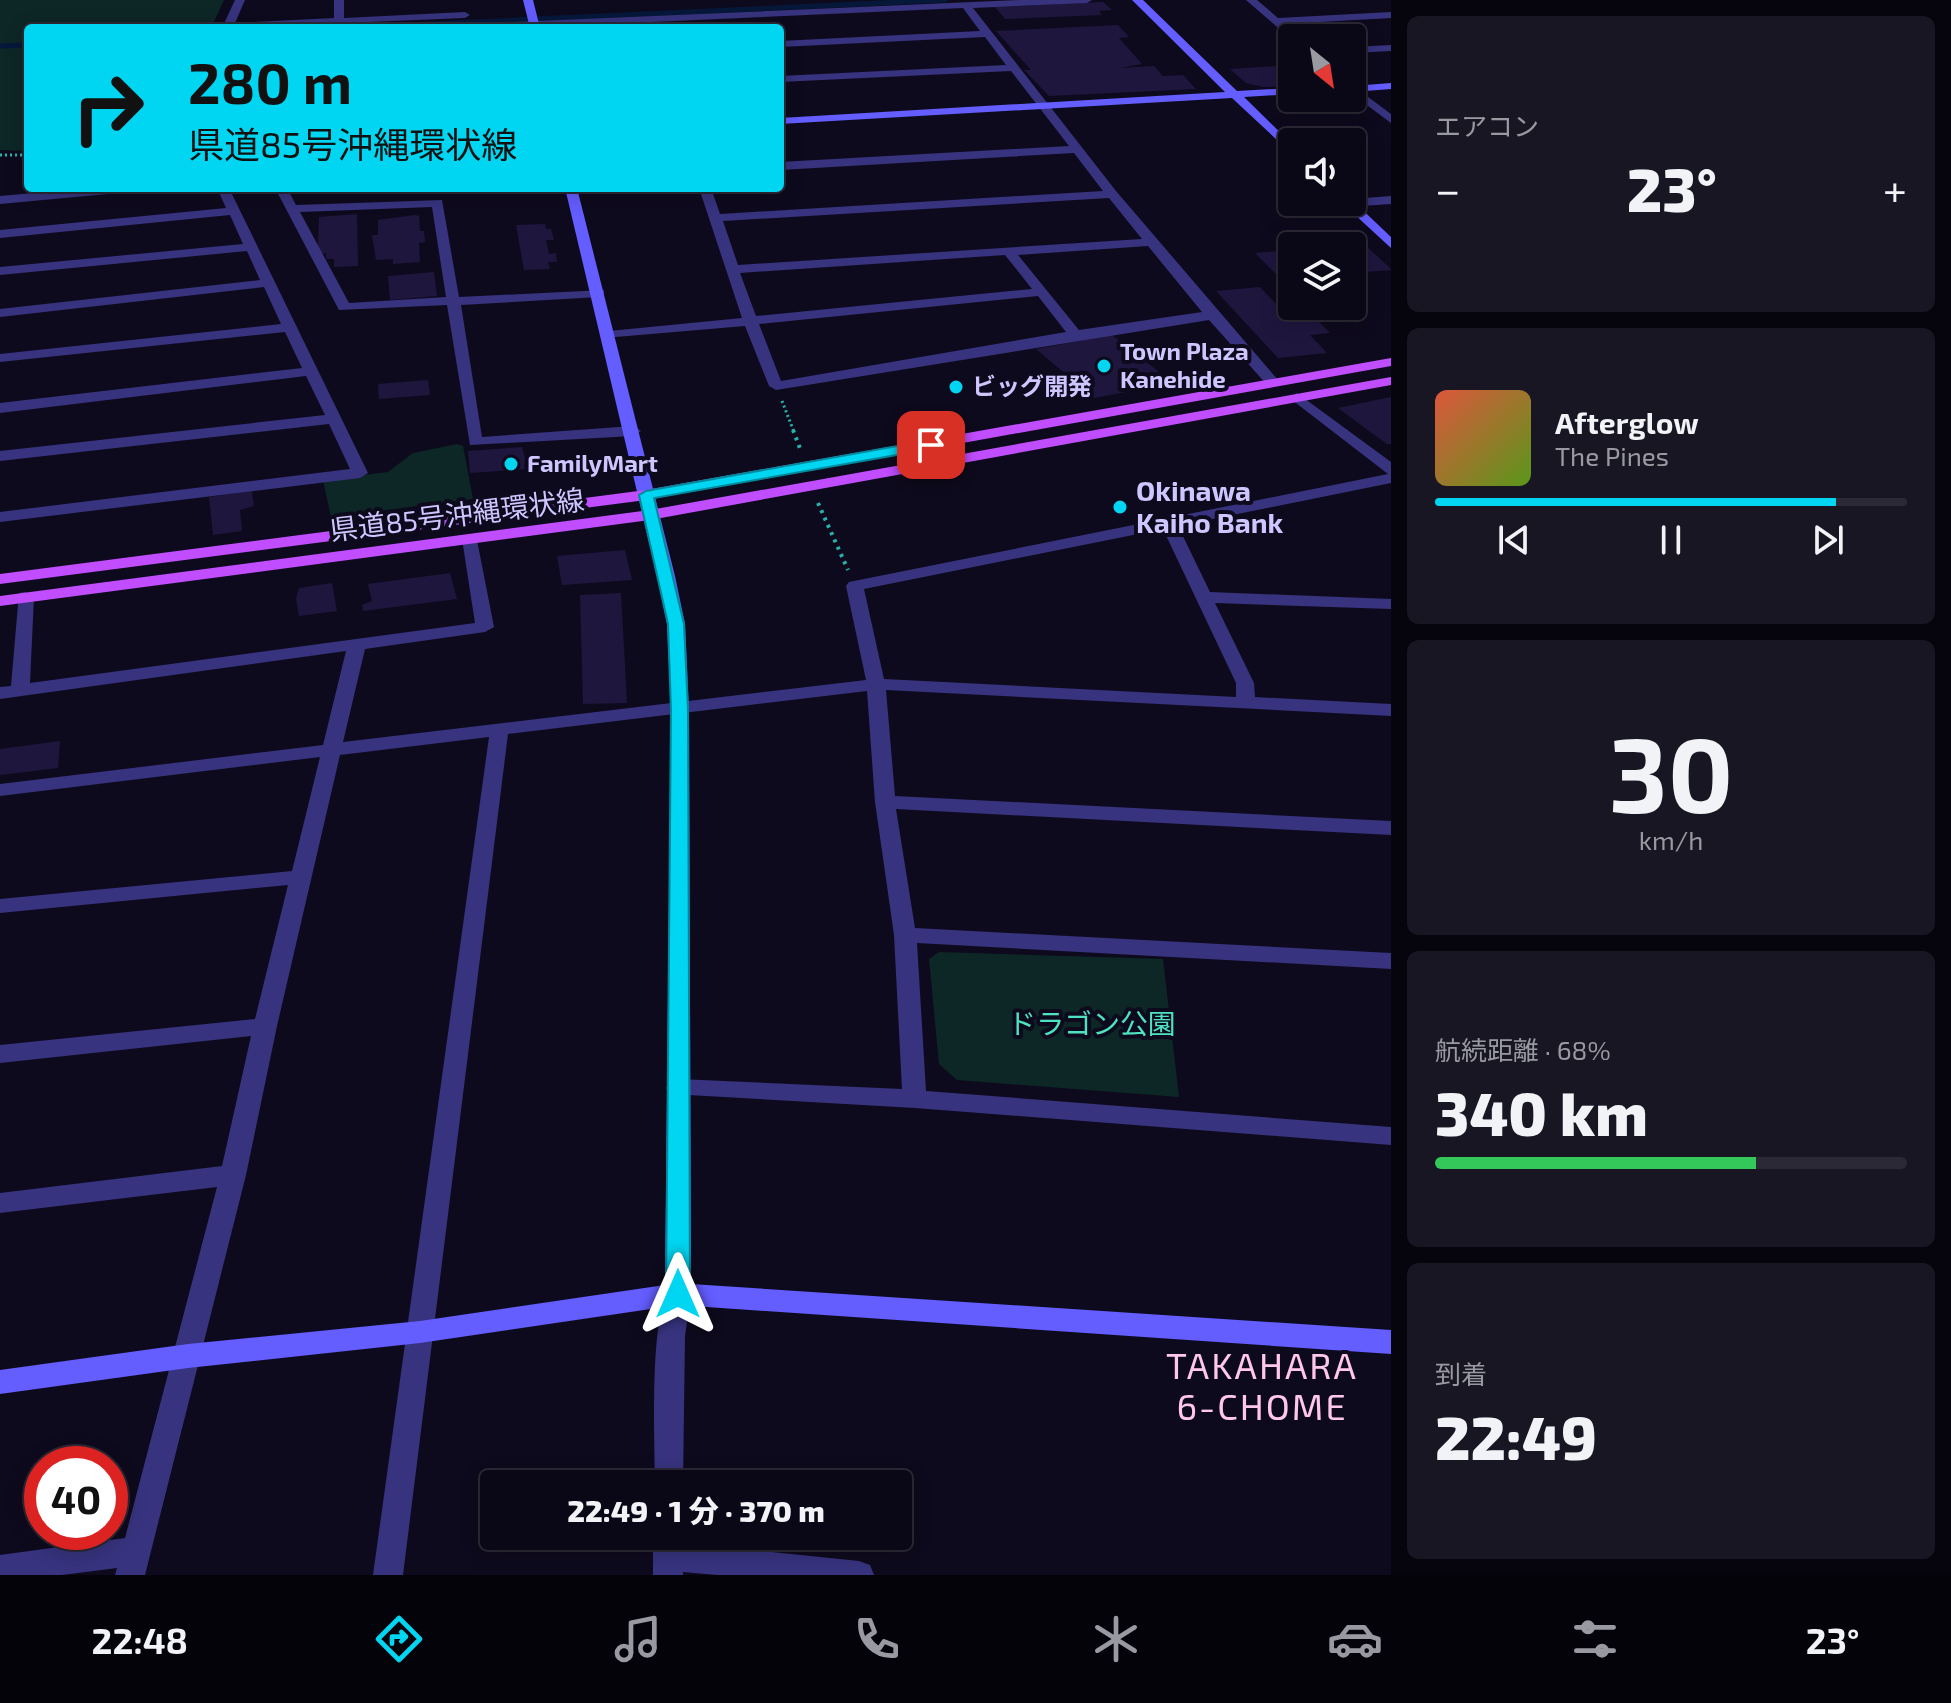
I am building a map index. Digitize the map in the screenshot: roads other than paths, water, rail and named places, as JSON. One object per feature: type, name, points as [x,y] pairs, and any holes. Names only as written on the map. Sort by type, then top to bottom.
[{"type":"main road","name":"県道85号沖縄環状線","points":[[0,601],[470,539],[648,505],[806,467],[1391,362]]},
{"type":"main road","name":"県道85号沖縄環状線","points":[[0,579],[810,487],[1391,381]]},
{"type":"street","points":[[228,24],[240,0]]},
{"type":"street","points":[[339,0],[339,21]]},
{"type":"street","points":[[528,0],[534,19]]},
{"type":"street","points":[[283,24],[428,13],[642,24],[827,6],[845,0]]},
{"type":"street","points":[[662,6],[966,6],[1087,0]]},
{"type":"street","points":[[1137,0],[1278,137]]},
{"type":"street","points":[[1251,0],[1280,24]]},
{"type":"street","points":[[966,6],[1151,242],[1273,383]]},
{"type":"street","points":[[1277,21],[1391,15]]},
{"type":"street","points":[[486,24],[534,19]]},
{"type":"street","points":[[784,44],[988,34]]},
{"type":"street","points":[[1366,49],[1391,48]]},
{"type":"street","points":[[784,79],[1013,68]]},
{"type":"street","points":[[1366,88],[1391,86]]},
{"type":"street","points":[[784,121],[1278,92]]},
{"type":"street","points":[[1366,100],[1391,120]]},
{"type":"street","points":[[784,166],[1077,149]]},
{"type":"street","points":[[0,200],[86,192]]},
{"type":"street","points":[[0,517],[360,473],[225,192]]},
{"type":"street","points":[[283,192],[344,307],[599,293]]},
{"type":"street","points":[[572,192],[633,431],[676,624],[680,710],[678,1294],[671,1336],[669,1470]]},
{"type":"street","points":[[706,192],[734,269],[749,323],[776,386],[1212,315]]},
{"type":"street","points":[[715,218],[1112,194]]},
{"type":"street","points":[[1366,201],[1391,200]]},
{"type":"street","points":[[293,209],[438,203],[475,442],[633,431]]},
{"type":"street","points":[[0,234],[234,211]]},
{"type":"street","points":[[1362,216],[1391,244]]},
{"type":"street","points":[[734,269],[1151,242]]},
{"type":"street","points":[[0,271],[251,247]]},
{"type":"street","points":[[1008,250],[1075,335]]},
{"type":"street","points":[[0,313],[268,283]]},
{"type":"street","points":[[609,335],[1041,292]]},
{"type":"street","points":[[0,358],[288,327]]},
{"type":"street","points":[[0,408],[310,371]]},
{"type":"street","points":[[1297,397],[1391,470]]},
{"type":"street","points":[[0,456],[333,419]]},
{"type":"street","points":[[915,1099],[905,935],[885,802],[876,684],[855,586],[1391,478]]},
{"type":"street","points":[[1169,524],[1245,683],[1246,700]]},
{"type":"street","points":[[0,693],[485,627],[470,539]]},
{"type":"street","points":[[20,690],[25,597]]},
{"type":"street","points":[[1206,597],[1391,604]]},
{"type":"street","points":[[0,1569],[133,1563],[233,1175],[265,1026],[357,644]]},
{"type":"street","points":[[0,790],[876,684],[1246,700],[1391,710]]},
{"type":"street","points":[[388,1575],[499,732]]},
{"type":"street","points":[[885,802],[1391,828]]},
{"type":"street","points":[[0,906],[301,877]]},
{"type":"street","points":[[905,935],[1391,961]]},
{"type":"street","points":[[0,1054],[265,1026]]},
{"type":"street","points":[[678,1088],[915,1099],[1391,1136]]},
{"type":"street","points":[[0,1203],[233,1175]]},
{"type":"street","points":[[0,1382],[188,1356],[420,1332],[678,1294],[1391,1342]]},
{"type":"street","points":[[668,1556],[859,1575]]},
{"type":"waterway","points":[[428,24],[945,0]]},
{"type":"waterway","points":[[0,46],[24,45]]},
{"type":"place","name":"Town Plaza Kanehide","points":[[1104,366]]},
{"type":"place","name":"ビッグ開発","points":[[956,387]]},
{"type":"place","name":"FamilyMart","points":[[511,464]]},
{"type":"place","name":"Okinawa Kaiho Bank","points":[[1120,507]]},
{"type":"district","name":"TAKAHARA 6-CHOME","points":[[1262,1386]]},
{"type":"park label","name":"ドラゴン公園","points":[[1092,1024]]}]
